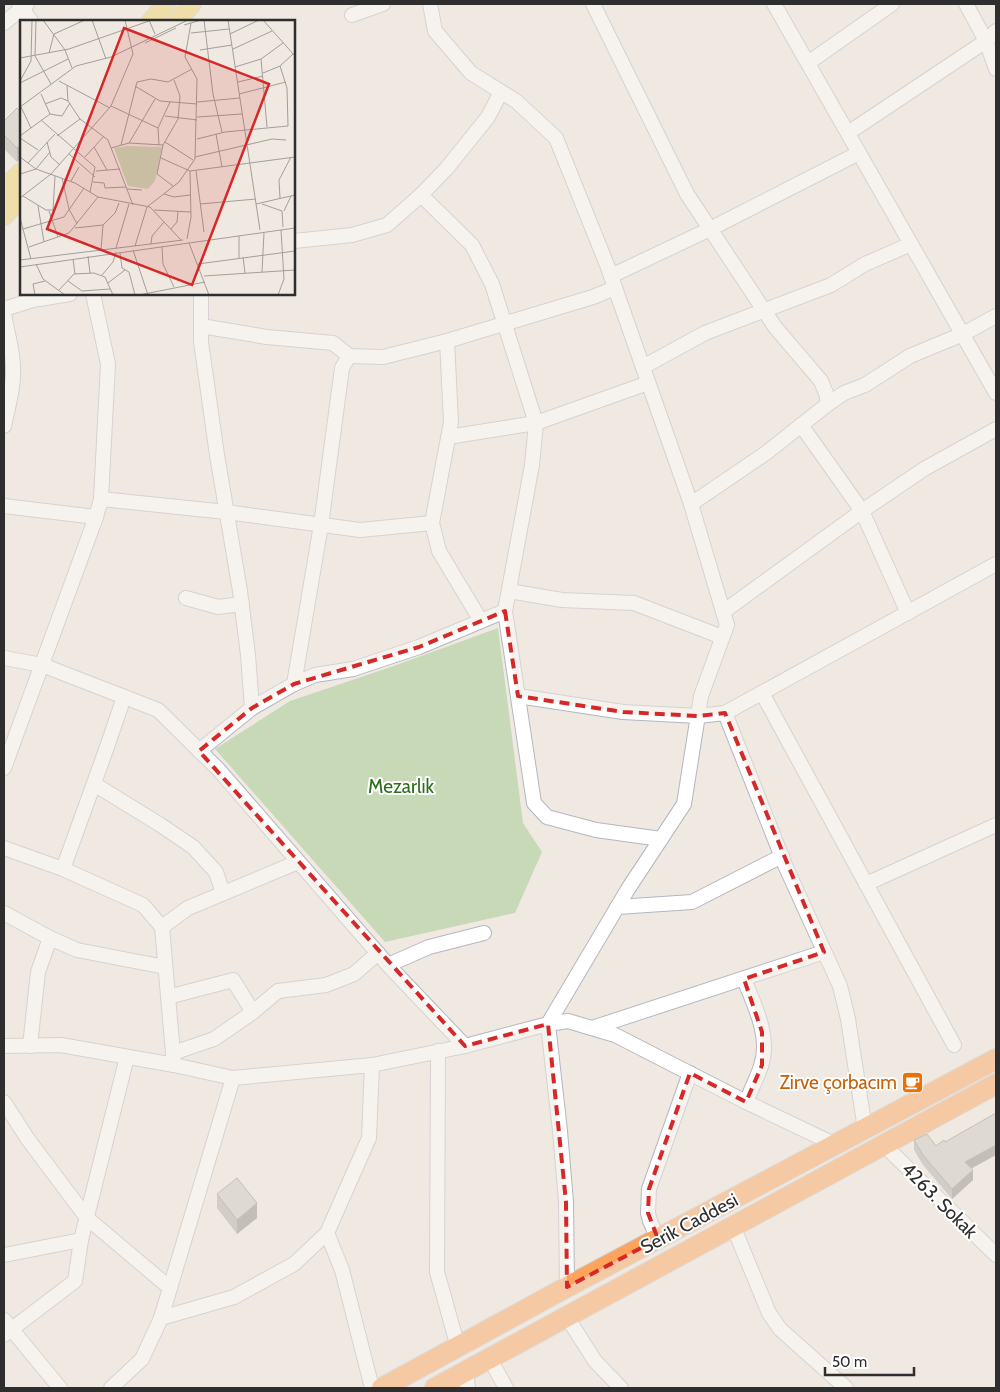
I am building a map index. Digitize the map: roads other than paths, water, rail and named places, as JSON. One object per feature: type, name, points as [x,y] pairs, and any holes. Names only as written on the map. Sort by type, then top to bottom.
[{"type":"highway","name":"Serik Caddesi","points":[[382,1388],[567,1286],[996,1059]]},
{"type":"highway","name":"Serik Caddesi","points":[[435,1388],[467,1380],[490,1358],[996,1084]]},
{"type":"main road","points":[[152,20],[166,4]]},
{"type":"main road","points":[[178,20],[192,4]]},
{"type":"main road","points":[[4,189],[20,173]]},
{"type":"main road","points":[[4,216],[20,198]]},
{"type":"street","points":[[352,15],[383,4]]},
{"type":"street","points":[[430,4],[435,30],[471,73],[516,101],[556,138],[613,282],[691,504],[726,625],[701,696],[684,804],[617,907],[548,1024],[566,1202],[567,1286]]},
{"type":"street","points":[[593,4],[687,194],[775,327],[821,381],[828,404]]},
{"type":"street","points":[[774,4],[996,393]]},
{"type":"street","points":[[808,63],[892,4]]},
{"type":"street","points":[[966,4],[991,36],[996,69]]},
{"type":"street","points":[[4,23],[22,5],[30,20]]},
{"type":"street","points":[[848,133],[991,36]]},
{"type":"street","points":[[295,241],[352,235],[387,225],[421,195],[447,168],[488,117],[501,92]]},
{"type":"street","points":[[201,326],[268,337],[333,343],[349,356],[383,357],[447,341],[593,297],[613,282],[710,229],[859,153]]},
{"type":"street","points":[[421,195],[472,245],[492,284],[536,422],[532,465],[505,611],[534,803],[547,817],[596,830],[661,839]]},
{"type":"street","points":[[643,367],[705,333],[831,285],[865,264],[911,244]]},
{"type":"street","points":[[4,309],[33,300],[64,295]]},
{"type":"street","points":[[4,768],[101,499],[108,364],[93,295]]},
{"type":"street","points":[[201,295],[201,342],[216,455],[242,604],[252,708]]},
{"type":"street","points":[[4,314],[14,369],[4,426]]},
{"type":"street","points":[[691,504],[766,453],[844,393],[865,385],[910,356],[963,334],[996,316]]},
{"type":"street","points":[[447,341],[451,422],[432,523],[439,551],[481,621]]},
{"type":"street","points":[[294,684],[321,524],[342,368],[349,356]]},
{"type":"street","points":[[448,437],[536,422],[648,383]]},
{"type":"street","points":[[801,425],[862,511],[908,613]]},
{"type":"street","points":[[723,612],[862,511],[924,469],[996,429]]},
{"type":"street","points":[[101,499],[226,512],[360,530],[432,523]]},
{"type":"street","points":[[4,506],[96,517]]},
{"type":"street","points":[[518,696],[623,712],[698,716],[725,713],[996,564]]},
{"type":"street","points":[[509,591],[562,600],[634,603],[722,637]]},
{"type":"street","points":[[186,598],[218,607],[242,604]]},
{"type":"street","points":[[199,750],[252,708],[315,674],[353,669],[419,646],[505,611]]},
{"type":"street","points":[[4,658],[42,665],[158,710],[218,770],[388,965],[464,1046]]},
{"type":"street","points":[[762,693],[954,1045]]},
{"type":"street","points":[[63,869],[124,697]]},
{"type":"street","points":[[725,713],[782,856],[840,986],[848,1019],[865,1130]]},
{"type":"street","points":[[94,784],[193,847],[216,872],[223,893]]},
{"type":"street","points":[[866,884],[996,825]]},
{"type":"street","points":[[4,848],[63,869],[144,905],[162,926],[173,1059]]},
{"type":"street","points":[[617,907],[692,902],[782,856]]},
{"type":"street","points":[[162,926],[188,908],[298,862]]},
{"type":"street","points":[[4,912],[50,938],[76,950],[165,967]]},
{"type":"street","points":[[388,965],[429,947],[484,933]]},
{"type":"street","points":[[30,1046],[38,972],[50,938]]},
{"type":"street","points":[[592,1028],[824,952]]},
{"type":"street","points":[[173,1059],[214,1039],[253,1012],[278,991],[326,985],[354,974],[378,953]]},
{"type":"street","points":[[744,978],[760,1024],[764,1049],[762,1065],[746,1102]]},
{"type":"street","points":[[168,997],[233,980],[253,1012]]},
{"type":"street","points":[[4,1046],[60,1045],[127,1057],[173,1059],[233,1078],[372,1065],[464,1046],[548,1024],[568,1021],[615,1035],[746,1102],[836,1145]]},
{"type":"street","points":[[438,1051],[437,1272],[458,1347]]},
{"type":"street","points":[[60,1388],[6,1328],[75,1281],[81,1240],[127,1057]]},
{"type":"street","points":[[161,1318],[234,1297],[294,1264],[327,1234],[370,1138],[372,1065]]},
{"type":"street","points":[[658,1239],[648,1213],[649,1189],[690,1073]]},
{"type":"street","points":[[115,1387],[142,1360],[161,1318],[233,1078]]},
{"type":"street","points":[[4,1102],[26,1138],[87,1218],[170,1288]]},
{"type":"street","name":"4263. Sokak","points":[[884,1145],[994,1249]]},
{"type":"street","points":[[733,1226],[769,1313],[780,1329],[846,1388]]},
{"type":"street","points":[[327,1234],[342,1270],[372,1388]]},
{"type":"street","points":[[4,1255],[81,1240]]},
{"type":"street","points":[[567,1316],[596,1362],[621,1388]]},
{"type":"street","points":[[490,1358],[506,1388]]},
{"type":"place","name":"Zirve çorbacım","points":[[913,1082]]},
{"type":"park label","name":"Mezarlık","points":[[401,786]]}]
